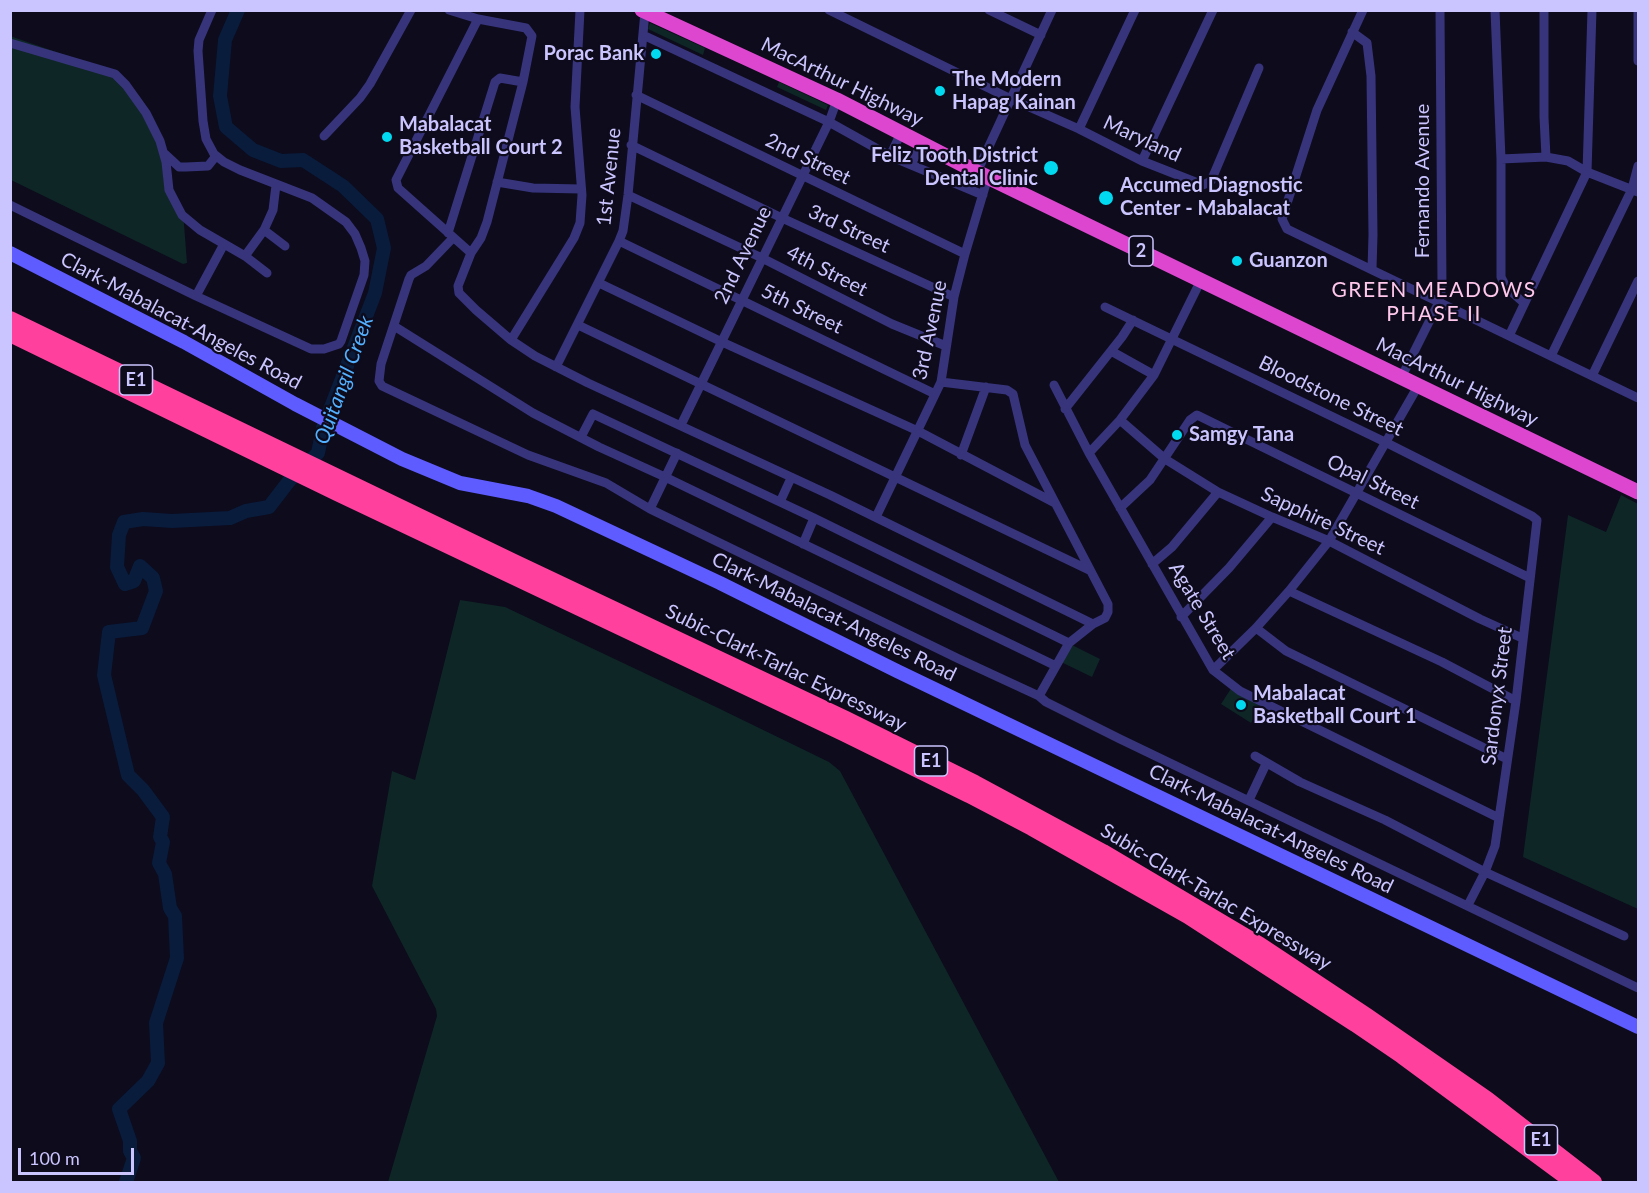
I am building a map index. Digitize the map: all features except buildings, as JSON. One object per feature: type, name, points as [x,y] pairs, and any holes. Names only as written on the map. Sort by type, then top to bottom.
[{"type":"highway","name":"MacArthur Highway","points":[[644,11],[837,100],[982,174],[1638,492]]},
{"type":"highway","name":"Subic-Clark-Tarlac Expressway","points":[[10,319],[258,447]]},
{"type":"highway","name":"Subic-Clark-Tarlac Expressway","points":[[10,334],[341,487],[969,795],[1097,864],[1188,916],[1355,1024],[1402,1056],[1571,1182]]},
{"type":"highway","name":"Subic-Clark-Tarlac Expressway","points":[[341,487],[846,719],[975,783],[1103,852],[1260,945],[1338,997],[1487,1100],[1594,1182]]},
{"type":"main road","name":"Clark-Mabalacat-Angeles Road","points":[[10,253],[184,342],[357,437],[432,473],[450,480],[528,496],[581,518],[1638,1027]]},
{"type":"street","points":[[10,205],[196,296],[311,349],[324,349],[339,344],[364,275],[364,261],[355,234],[346,222],[312,198],[276,185],[259,175],[224,162],[216,156],[206,139],[198,51],[199,40],[212,10]]},
{"type":"street","points":[[324,136],[370,84],[411,10]]},
{"type":"street","points":[[449,10],[478,19],[526,28],[532,36],[523,82],[487,222],[481,238],[471,253],[458,286],[459,293],[511,340],[556,367],[876,517],[1093,624]]},
{"type":"street","points":[[511,340],[574,238],[583,209],[575,107],[580,10]]},
{"type":"street","name":"Maryland","points":[[829,10],[1142,161],[1198,183],[1208,184],[1259,68]]},
{"type":"street","points":[[989,10],[1041,35]]},
{"type":"street","name":"3rd Avenue","points":[[876,517],[941,382],[954,297],[983,195],[982,174],[1011,99],[1052,10]]},
{"type":"street","points":[[1079,129],[1135,10]]},
{"type":"street","points":[[1142,161],[1213,10]]},
{"type":"street","points":[[1363,10],[1317,110],[1282,219],[1287,230],[1638,398]]},
{"type":"street","name":"Fernando Avenue","points":[[1213,670],[1256,628],[1329,541],[1394,426],[1439,302],[1442,287],[1440,10]]},
{"type":"street","points":[[1495,10],[1502,159],[1501,277],[1506,287],[1524,303]]},
{"type":"street","points":[[1544,10],[1546,157]]},
{"type":"street","points":[[1509,336],[1587,172],[1592,10]]},
{"type":"street","points":[[1638,10],[1638,61]]},
{"type":"street","name":"1st Avenue","points":[[556,367],[619,241],[628,195],[644,11]]},
{"type":"street","points":[[471,253],[398,188],[396,180],[478,19]]},
{"type":"street","points":[[1352,32],[1367,43],[1371,76],[1372,269]]},
{"type":"street","points":[[643,35],[829,122],[890,156],[983,195]]},
{"type":"street","points":[[10,43],[115,74],[126,85],[147,115],[167,157],[179,167],[208,166],[216,156]]},
{"type":"street","points":[[736,77],[744,58]]},
{"type":"street","points":[[771,94],[780,74]]},
{"type":"street","points":[[523,82],[500,78],[495,82],[450,236],[426,266],[411,275],[381,364],[379,381],[382,386],[528,454],[606,483],[650,509],[1638,988]]},
{"type":"street","name":"2nd Street","points":[[636,95],[965,254]]},
{"type":"street","name":"2nd Avenue","points":[[681,426],[829,122],[837,100]]},
{"type":"street","points":[[890,156],[901,133]]},
{"type":"street","points":[[911,164],[922,144]]},
{"type":"street","name":"3rd Street","points":[[631,145],[954,297]]},
{"type":"street","points":[[163,150],[169,190],[182,215],[200,230],[245,256],[267,273]]},
{"type":"street","points":[[1502,159],[1546,157],[1568,161],[1587,172],[1635,190]]},
{"type":"street","points":[[1551,356],[1635,190],[1638,166]]},
{"type":"street","points":[[497,182],[533,188],[581,189]]},
{"type":"street","points":[[245,256],[264,230],[273,210],[276,185]]},
{"type":"street","name":"4th Street","points":[[628,195],[762,258],[892,324],[946,346]]},
{"type":"street","points":[[264,230],[285,246]]},
{"type":"street","name":"5th Street","points":[[619,241],[935,394]]},
{"type":"street","points":[[196,296],[224,244]]},
{"type":"street","points":[[1089,453],[1120,420],[1154,375],[1201,280]]},
{"type":"street","points":[[1592,376],[1638,281]]},
{"type":"street","points":[[599,283],[918,432],[1054,502]]},
{"type":"street","name":"Bloodstone Street","points":[[1104,308],[1385,442],[1532,516],[1538,523]]},
{"type":"street","points":[[1065,409],[1133,320]]},
{"type":"street","points":[[578,325],[1089,570]]},
{"type":"street","points":[[393,326],[533,413],[1056,666]]},
{"type":"street","points":[[1111,351],[1154,375]]},
{"type":"street","points":[[941,382],[1007,390],[1013,394],[1025,445],[1107,604],[1108,612],[1105,618],[1093,624],[1069,643],[1039,696]]},
{"type":"street","name":"Agate Street","points":[[1054,385],[1089,453],[1213,670],[1240,691],[1499,818]]},
{"type":"street","points":[[961,455],[986,387]]},
{"type":"street","points":[[581,437],[593,414],[814,518],[1069,643]]},
{"type":"street","name":"Opal Street","points":[[1165,459],[1193,417],[1200,417],[1530,578]]},
{"type":"street","name":"Sapphire Street","points":[[1120,420],[1165,459],[1218,492],[1329,541],[1480,619],[1522,638]]},
{"type":"street","points":[[650,509],[677,453]]},
{"type":"street","points":[[1120,508],[1150,480],[1165,459]]},
{"type":"street","points":[[780,502],[791,478]]},
{"type":"street","points":[[1152,564],[1172,547],[1218,492]]},
{"type":"street","points":[[1181,617],[1229,568],[1272,517]]},
{"type":"street","points":[[802,544],[814,518]]},
{"type":"street","name":"Sardonyx Street","points":[[1468,905],[1495,846],[1538,523]]},
{"type":"street","points":[[1289,591],[1442,662],[1516,700]]},
{"type":"street","points":[[1256,628],[1286,651],[1507,759]]},
{"type":"street","points":[[1255,756],[1300,782],[1385,820],[1485,872],[1624,936]]},
{"type":"street","points":[[1249,800],[1266,764]]},
{"type":"green space","points":[[650,23],[705,48],[703,55],[648,29]]},
{"type":"green space","points":[[10,36],[120,74],[140,97],[153,117],[165,172],[183,211],[187,263],[183,264],[11,180]]},
{"type":"green space","points":[[779,82],[828,105],[826,110],[777,87]]},
{"type":"green space","points":[[1621,495],[1638,504],[1638,909],[1523,857],[1568,515],[1606,532]]},
{"type":"green space","points":[[460,600],[505,607],[829,762],[840,771],[1059,1182],[388,1182],[437,1016],[436,1009],[372,886],[392,771],[415,780]]},
{"type":"green space","points":[[1070,644],[1100,659],[1092,677],[1061,662]]},
{"type":"green space","name":"Mabalacat Basketball Court 1","points":[[1232,687],[1262,706],[1251,723],[1221,704]]},
{"type":"waterway","name":"Quitangil Creek","points":[[126,1182],[134,1158],[119,1109],[148,1081],[158,1063],[156,1023],[177,958],[175,916],[170,908],[165,874],[159,863],[163,842],[160,837],[163,817],[143,790],[128,775],[104,675],[109,632],[142,628],[156,591],[153,578],[140,566],[134,581],[125,584],[117,567],[119,535],[124,522],[143,519],[172,521],[230,518],[246,511],[269,507],[289,481],[318,453],[323,428],[375,293],[384,248],[377,219],[343,186],[303,160],[281,161],[253,150],[226,127],[220,96],[225,40],[238,10]]},
{"type":"place","name":"Porac Bank","points":[[656,54]]},
{"type":"place","name":"The Modern Hapag Kainan","points":[[940,91]]},
{"type":"place","name":"Mabalacat Basketball Court 2","points":[[387,137]]},
{"type":"place","name":"Feliz Tooth District Dental Clinic","points":[[1051,168]]},
{"type":"place","name":"Accumed Diagnostic Center - Mabalacat","points":[[1106,198]]},
{"type":"place","name":"Guanzon","points":[[1237,261]]},
{"type":"place","name":"Samgy Tana","points":[[1177,435]]},
{"type":"place","name":"Mabalacat Basketball Court 1","points":[[1241,705]]},
{"type":"district","name":"GREEN MEADOWS PHASE II","points":[[1434,302]]}]
